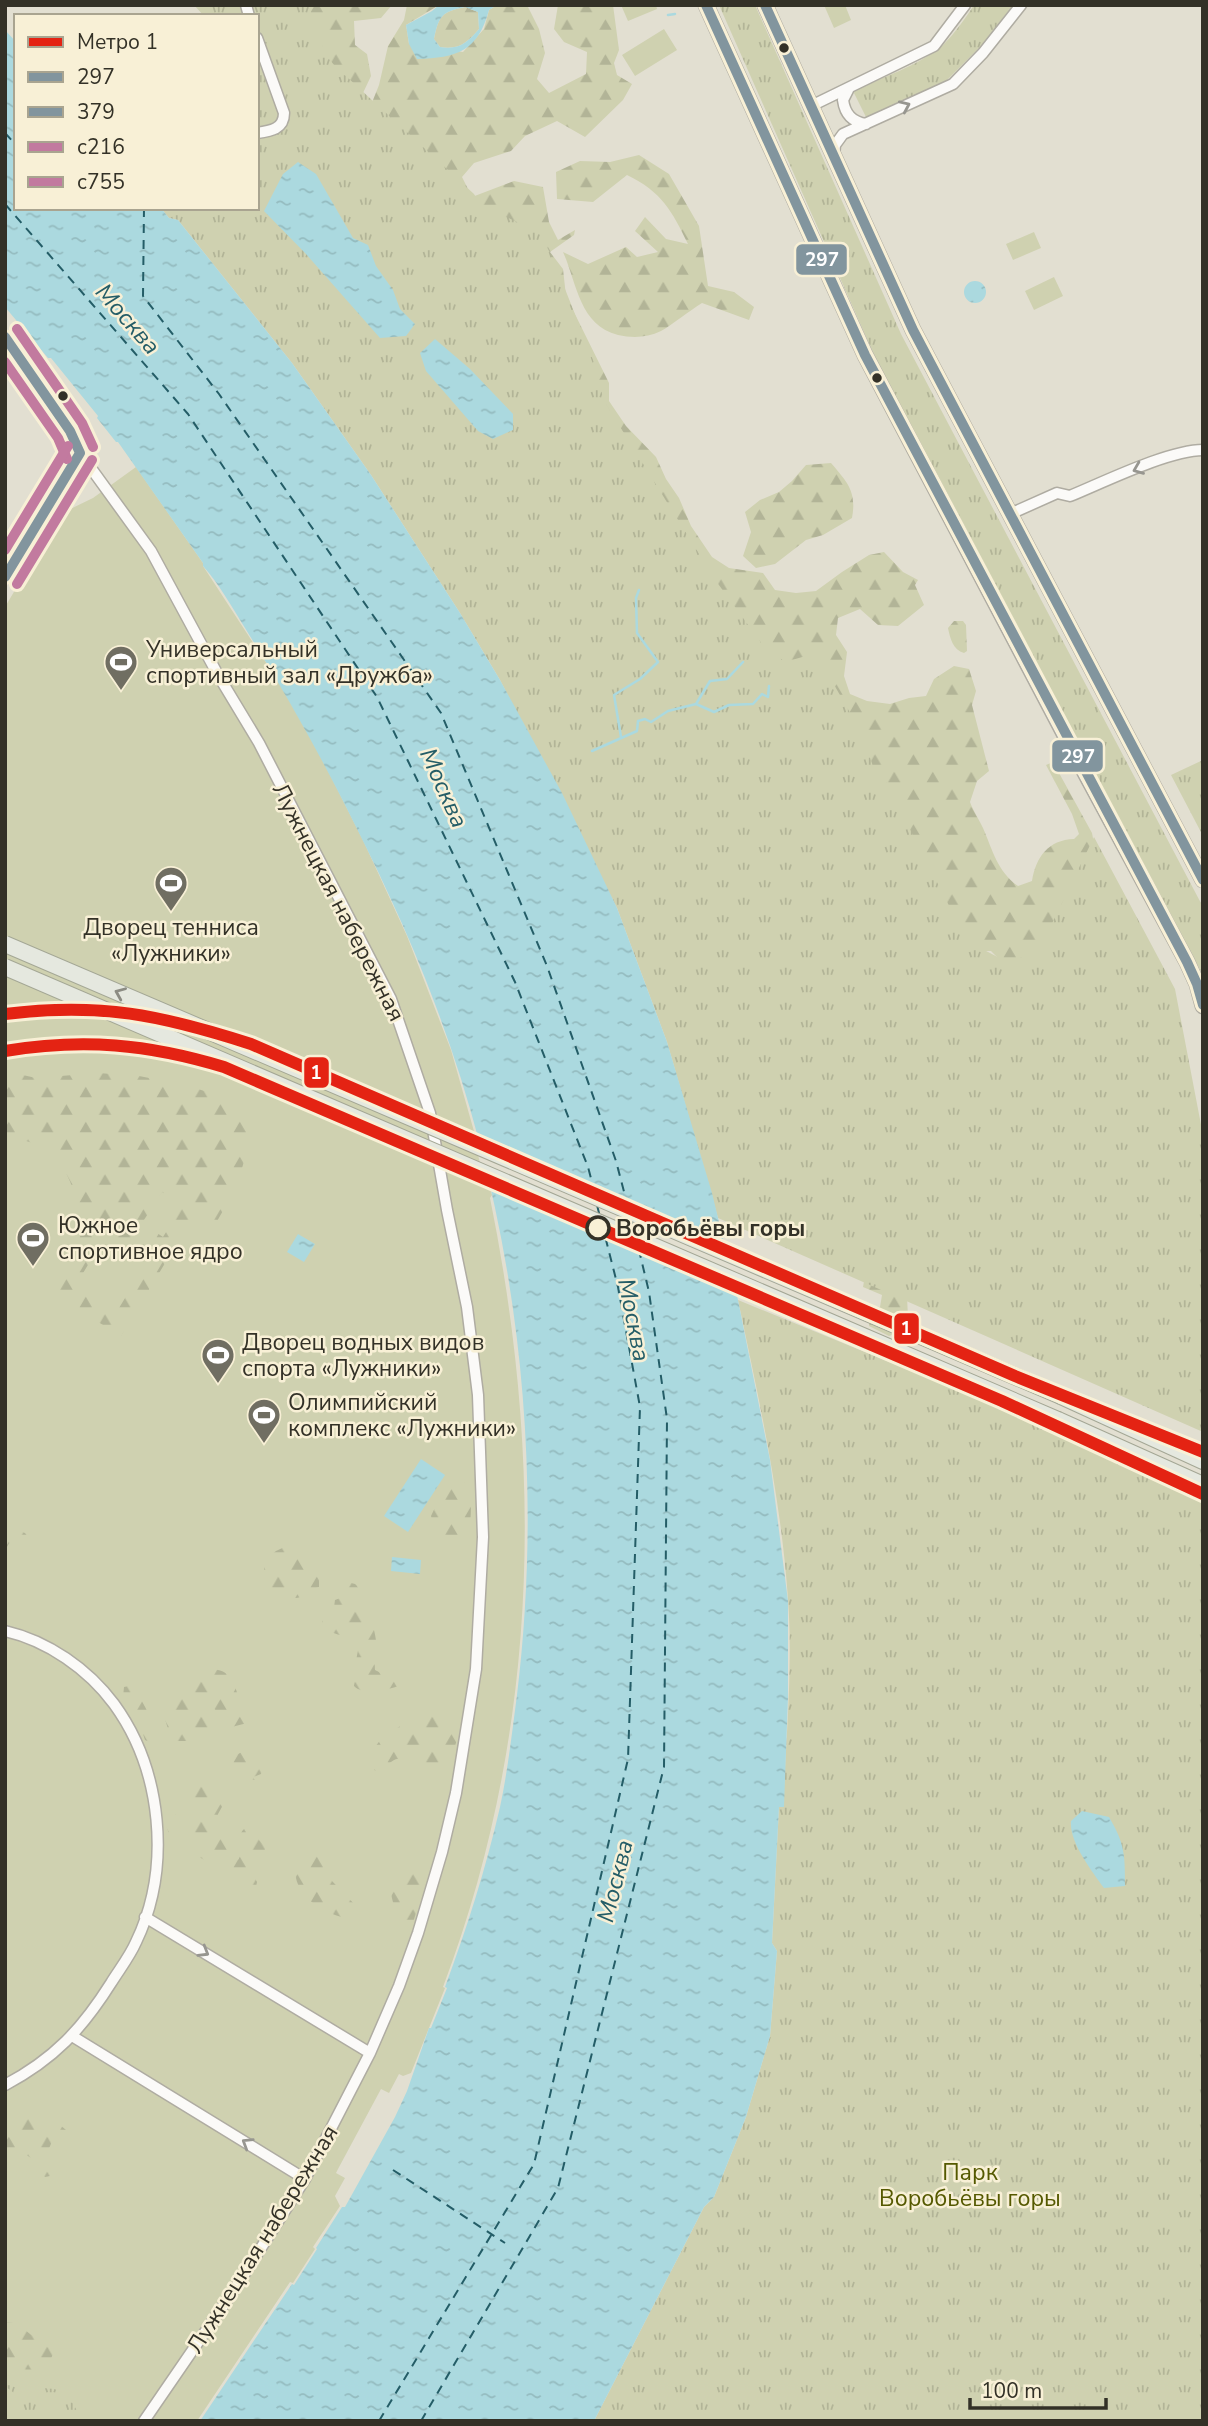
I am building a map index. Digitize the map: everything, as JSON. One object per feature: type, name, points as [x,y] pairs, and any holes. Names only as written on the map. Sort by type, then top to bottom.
[{"type":"main road","points":[[706,5],[865,355],[1187,962],[1203,1006]]},
{"type":"main road","points":[[765,5],[912,330],[1203,880]]},
{"type":"main road","points":[[5,944],[1060,1396],[1203,1461]]},
{"type":"main road","points":[[5,967],[1058,1420],[1203,1485]]},
{"type":"street","points":[[810,106],[934,46],[965,5]]},
{"type":"street","points":[[834,156],[838,139],[953,84],[983,53],[1021,5]]},
{"type":"street","points":[[259,44],[284,113],[284,121],[280,127],[259,132]]},
{"type":"street","points":[[849,88],[843,100],[848,116],[866,124]]},
{"type":"street","name":"Лужнецкая набережная","points":[[5,337],[70,431],[80,453],[151,551],[218,675],[259,743],[391,999],[430,1113],[444,1198],[469,1317],[478,1395],[483,1512],[480,1612],[471,1708],[456,1793],[438,1870],[399,1986],[370,2053],[305,2179],[242,2278],[144,2421]]},
{"type":"street","points":[[1010,514],[1057,494],[1070,496],[1169,456],[1203,450]]},
{"type":"street","points":[[5,578],[80,453]]},
{"type":"street","points":[[5,1631],[38,1642],[63,1656],[110,1698],[135,1739],[148,1773],[156,1819],[156,1857],[145,1917],[136,1943],[92,2014],[72,2036],[40,2063],[5,2085]]},
{"type":"street","points":[[145,1917],[370,2053]]},
{"type":"street","points":[[72,2036],[305,2179]]},
{"type":"green space","points":[[194,5],[308,5],[322,45],[335,66],[474,194],[481,205],[540,233],[554,261],[593,360],[604,401],[716,581],[762,644],[785,662],[816,653],[861,732],[879,783],[886,782],[967,941],[1011,964],[1042,944],[1094,837],[1175,989],[1203,1135],[1203,1432],[718,1218],[667,1042],[617,908],[500,680],[371,475],[292,363],[178,220],[169,218],[163,210],[259,210],[259,139],[269,136],[259,126],[259,14],[202,14]]},
{"type":"green space","points":[[257,5],[392,5],[381,18],[354,21],[355,45],[367,54],[371,76],[348,125]]},
{"type":"green space","points":[[407,5],[439,5],[406,25],[409,44],[463,52],[484,29],[489,10],[497,5],[527,5],[539,29],[545,53],[537,79],[549,93],[586,74],[587,52],[564,42],[554,29],[558,5],[613,5],[619,50],[614,63],[617,75],[632,84],[623,100],[585,137],[557,121],[525,136],[511,151],[474,163],[462,177],[472,197],[514,181],[543,187],[549,222],[558,240],[575,230],[574,235],[550,252],[563,269],[566,296],[609,383],[609,401],[626,426],[656,457],[691,526],[712,557],[729,568],[763,573],[775,590],[796,593],[816,591],[869,555],[884,552],[903,572],[918,580],[915,585],[924,605],[898,626],[878,625],[860,609],[838,618],[836,635],[847,652],[844,676],[850,694],[867,701],[890,704],[926,696],[934,679],[954,666],[969,669],[976,691],[972,705],[989,771],[977,781],[970,802],[1005,874],[1018,886],[1032,881],[1040,857],[1050,846],[1074,839],[1079,834],[1072,814],[1046,765],[1053,762],[1092,833],[1096,854],[1055,978],[1003,963],[991,951],[975,951],[907,1296],[908,1318],[901,1332],[889,1336],[869,1326],[871,1306],[880,1307],[882,1295],[863,1287],[865,1276],[363,125],[379,85],[388,46],[404,20]]},
{"type":"green space","points":[[621,5],[656,5],[657,9],[628,21]]},
{"type":"green space","points":[[719,5],[755,5],[901,334],[1203,907],[1203,975],[891,393]]},
{"type":"green space","points":[[824,5],[845,5],[851,20],[834,28]]},
{"type":"green space","points":[[974,5],[1013,5],[982,45],[943,84],[867,119],[853,91],[912,65],[934,52],[952,36]]},
{"type":"green space","points":[[465,7],[478,12],[479,29],[462,44],[440,47],[434,39],[440,20],[446,13]]},
{"type":"green space","points":[[664,29],[677,50],[635,76],[622,55]]},
{"type":"green space","points":[[639,155],[669,174],[699,226],[708,286],[734,292],[754,307],[749,320],[702,303],[661,331],[634,337],[605,330],[587,313],[563,252],[588,264],[626,247],[637,257],[658,252],[635,231],[645,217],[666,239],[688,244],[665,204],[649,188],[627,175],[593,202],[557,199],[556,172],[580,161],[610,162]]},
{"type":"green space","points":[[1034,232],[1041,248],[1013,260],[1006,244]]},
{"type":"green space","points":[[1054,277],[1063,296],[1034,310],[1025,291]]},
{"type":"green space","points":[[831,463],[852,494],[852,518],[823,535],[806,540],[775,564],[756,568],[743,556],[751,532],[745,512],[760,500],[779,492],[806,465]]},
{"type":"green space","name":"Олимпийский комплекс «Лужники»","points":[[136,467],[203,563],[282,687],[315,745],[407,936],[451,1050],[492,1195],[490,1198],[507,1298],[519,1398],[524,1497],[523,1596],[515,1695],[499,1793],[475,1890],[443,1987],[445,1988],[411,2073],[403,2076],[399,2074],[389,2093],[381,2089],[336,2173],[345,2178],[335,2196],[340,2206],[313,2247],[315,2249],[197,2421],[5,2421],[5,607],[60,514],[93,498]]},
{"type":"green space","points":[[954,621],[963,621],[966,625],[967,651],[964,653],[955,646],[950,636],[948,628]]},
{"type":"green space","points":[[1203,760],[1203,836],[1171,775]]},
{"type":"green space","points":[[5,1071],[36,1078],[98,1073],[139,1076],[185,1085],[230,1099],[243,1110],[248,1139],[242,1169],[216,1223],[196,1212],[121,1336],[46,1290],[73,1246],[67,1242],[84,1214],[78,1211],[70,1182],[56,1159],[35,1144],[5,1138]],"holes":[[[162,1192],[183,1205],[163,1237],[142,1223]],[[100,1245],[142,1270],[116,1313],[74,1288]]]},
{"type":"green space","name":"Парк Воробьёвы горы","points":[[738,1300],[977,1398],[1203,1503],[1201,2421],[594,2421],[704,2207],[714,2197],[746,2117],[770,2036],[777,1951],[772,1943],[779,1807],[783,1807],[789,1703],[788,1599],[775,1486]]},
{"type":"green space","points":[[458,1481],[464,1482],[470,1494],[471,1510],[468,1541],[460,1547],[439,1530],[431,1516],[439,1499]]},
{"type":"green space","points":[[17,1530],[28,1537],[25,1544],[10,1542],[5,1550],[5,1538]]},
{"type":"green space","points":[[293,1543],[305,1546],[319,1567],[319,1587],[297,1598],[281,1590],[267,1596],[264,1593],[266,1559]]},
{"type":"green space","points":[[351,1583],[358,1587],[374,1629],[375,1670],[387,1676],[403,1676],[407,1683],[372,1692],[359,1690],[354,1686],[359,1645],[349,1638],[332,1633],[322,1620],[333,1615],[335,1600],[343,1597]]},
{"type":"green space","points":[[202,1671],[222,1671],[231,1678],[251,1722],[220,1730],[217,1725],[221,1719],[208,1699],[203,1697],[200,1702],[213,1729],[209,1732],[192,1733],[189,1741],[177,1741],[168,1729],[161,1706],[167,1696],[187,1690]]},
{"type":"green space","points":[[129,1686],[147,1711],[160,1739],[157,1745],[145,1740],[139,1722],[123,1697],[124,1687]]},
{"type":"green space","points":[[455,1711],[458,1723],[455,1745],[448,1764],[434,1766],[396,1759],[383,1771],[371,1768],[371,1752],[382,1738],[420,1713]]},
{"type":"green space","points":[[250,1749],[255,1753],[256,1762],[262,1770],[261,1774],[253,1777],[261,1792],[260,1797],[250,1802],[241,1782],[229,1785],[226,1783],[229,1772],[227,1769],[214,1769],[212,1774],[223,1805],[216,1824],[211,1828],[234,1835],[226,1858],[231,1863],[239,1859],[242,1831],[256,1824],[260,1827],[259,1840],[265,1850],[260,1855],[250,1853],[252,1873],[257,1882],[256,1887],[251,1888],[191,1852],[191,1840],[201,1837],[199,1834],[189,1834],[194,1820],[187,1793],[192,1768],[218,1762]]},
{"type":"green space","points":[[170,1809],[175,1810],[177,1827],[173,1838],[164,1820]]},
{"type":"green space","points":[[308,1846],[321,1852],[331,1880],[359,1909],[362,1919],[332,1914],[307,1897],[299,1886],[295,1873],[298,1860]]},
{"type":"green space","points":[[407,1868],[427,1877],[411,1929],[399,1915],[391,1888],[398,1873]]},
{"type":"green space","points":[[40,2113],[47,2121],[59,2124],[66,2130],[53,2135],[50,2147],[45,2153],[34,2160],[19,2150],[5,2149],[5,2124],[26,2115]]},
{"type":"green space","points":[[46,2157],[52,2157],[55,2164],[50,2176],[45,2177],[37,2170]]},
{"type":"green space","points":[[5,2322],[17,2324],[50,2345],[53,2354],[49,2363],[27,2370],[5,2364]]},
{"type":"green space","points":[[10,2370],[17,2372],[24,2380],[33,2376],[41,2378],[41,2388],[55,2389],[60,2401],[72,2402],[83,2421],[15,2421],[16,2397],[5,2387],[5,2373]]},
{"type":"water","points":[[439,5],[497,5],[489,10],[479,35],[464,50],[444,57],[417,59],[409,44],[406,25]],"holes":[[[465,7],[478,12],[479,29],[471,38],[458,46],[440,47],[434,39],[440,20],[446,13]]]},
{"type":"water","name":"Москва","points":[[5,30],[14,40],[14,210],[163,210],[169,218],[178,220],[292,363],[371,475],[460,613],[562,793],[617,908],[667,1042],[712,1193],[738,1300],[770,1460],[788,1601],[784,1807],[779,1807],[772,1943],[777,1951],[770,2036],[746,2117],[714,2197],[704,2207],[594,2421],[200,2421],[292,2284],[294,2285],[342,2207],[345,2207],[395,2117],[447,1988],[445,1987],[489,1853],[510,1751],[525,1608],[528,1520],[518,1345],[505,1258],[487,1171],[464,1087],[414,952],[342,799],[271,670],[203,563],[98,416],[5,307]]},
{"type":"water","points":[[298,162],[316,174],[353,238],[368,245],[376,266],[393,290],[400,309],[415,324],[406,336],[380,338],[264,211],[283,174]]},
{"type":"water","points":[[975,281],[983,284],[986,292],[983,300],[975,303],[967,300],[964,292],[967,284]]},
{"type":"water","points":[[435,339],[470,369],[513,414],[513,430],[493,439],[478,431],[426,371],[420,353]]},
{"type":"water","points":[[298,1234],[315,1244],[304,1262],[287,1252]]},
{"type":"water","points":[[421,1459],[445,1475],[408,1532],[384,1516]]},
{"type":"water","points":[[392,1557],[421,1560],[420,1574],[391,1571]]},
{"type":"water","points":[[1082,1811],[1109,1817],[1123,1850],[1125,1886],[1104,1888],[1082,1856],[1071,1829],[1071,1821]]},
{"type":"pier","points":[[472,1131],[727,1242],[741,1297],[486,1187]]},
{"type":"waterway","points":[[668,15],[675,14]]},
{"type":"waterway","points":[[621,737],[614,695],[640,679],[658,662],[637,633],[636,598],[639,590]]},
{"type":"waterway","points":[[592,751],[637,731],[638,721],[645,719],[651,722],[668,711],[696,704],[710,681],[727,679],[743,662]]},
{"type":"waterway","points":[[696,704],[714,712],[729,705],[753,704],[762,694],[768,697],[769,686]]},
{"type":"ferry route","points":[[5,133],[14,143]]},
{"type":"ferry route","points":[[5,204],[188,414],[377,697],[515,982],[588,1167],[593,1186]]},
{"type":"ferry route","points":[[144,210],[143,296],[219,394],[441,713],[547,966],[616,1161],[627,1203]]},
{"type":"ferry route","points":[[597,1205],[600,1217]]},
{"type":"ferry route","points":[[631,1219],[634,1231]]},
{"type":"ferry route","points":[[379,2421],[534,2164],[628,1759],[640,1407],[618,1287],[604,1232]]},
{"type":"ferry route","points":[[421,2421],[558,2188],[664,1767],[667,1419],[649,1292],[638,1246]]},
{"type":"ferry route","points":[[393,2170],[505,2243]]},
{"type":"metro line","name":"1","points":[[5,1014],[71,1010],[130,1014],[188,1025],[251,1044],[1015,1376],[1203,1452]]},
{"type":"metro line","name":"1","points":[[5,1051],[89,1044],[142,1048],[224,1067],[1002,1401],[1203,1494]]},
{"type":"transit line","name":"297","points":[[706,5],[865,355],[1187,962],[1203,1005]]},
{"type":"transit line","name":"297","points":[[765,5],[913,330],[1203,880]]},
{"type":"transit line","name":"с755","points":[[17,329],[82,423],[93,447]]},
{"type":"transit line","name":"379","points":[[5,337],[70,431],[80,453]]},
{"type":"transit line","name":"с216","points":[[5,362],[58,438],[67,459]]},
{"type":"transit line","name":"с755","points":[[5,550],[68,446]]},
{"type":"transit line","name":"379","points":[[5,577],[80,453]]},
{"type":"transit line","name":"с216","points":[[17,584],[92,460]]},
{"type":"place","name":"Универсальный спортивный зал «Дружба»","points":[[121,692]]},
{"type":"place","name":"Дворец тенниса «Лужники»","points":[[171,913]]},
{"type":"place","name":"Воробьёвы горы","points":[[598,1228]]},
{"type":"place","name":"Южное спортивное ядро","points":[[33,1268]]},
{"type":"place","name":"Дворец водных видов спорта «Лужники»","points":[[218,1385]]},
{"type":"place","name":"Олимпийский комплекс «Лужники»","points":[[264,1445]]}]
